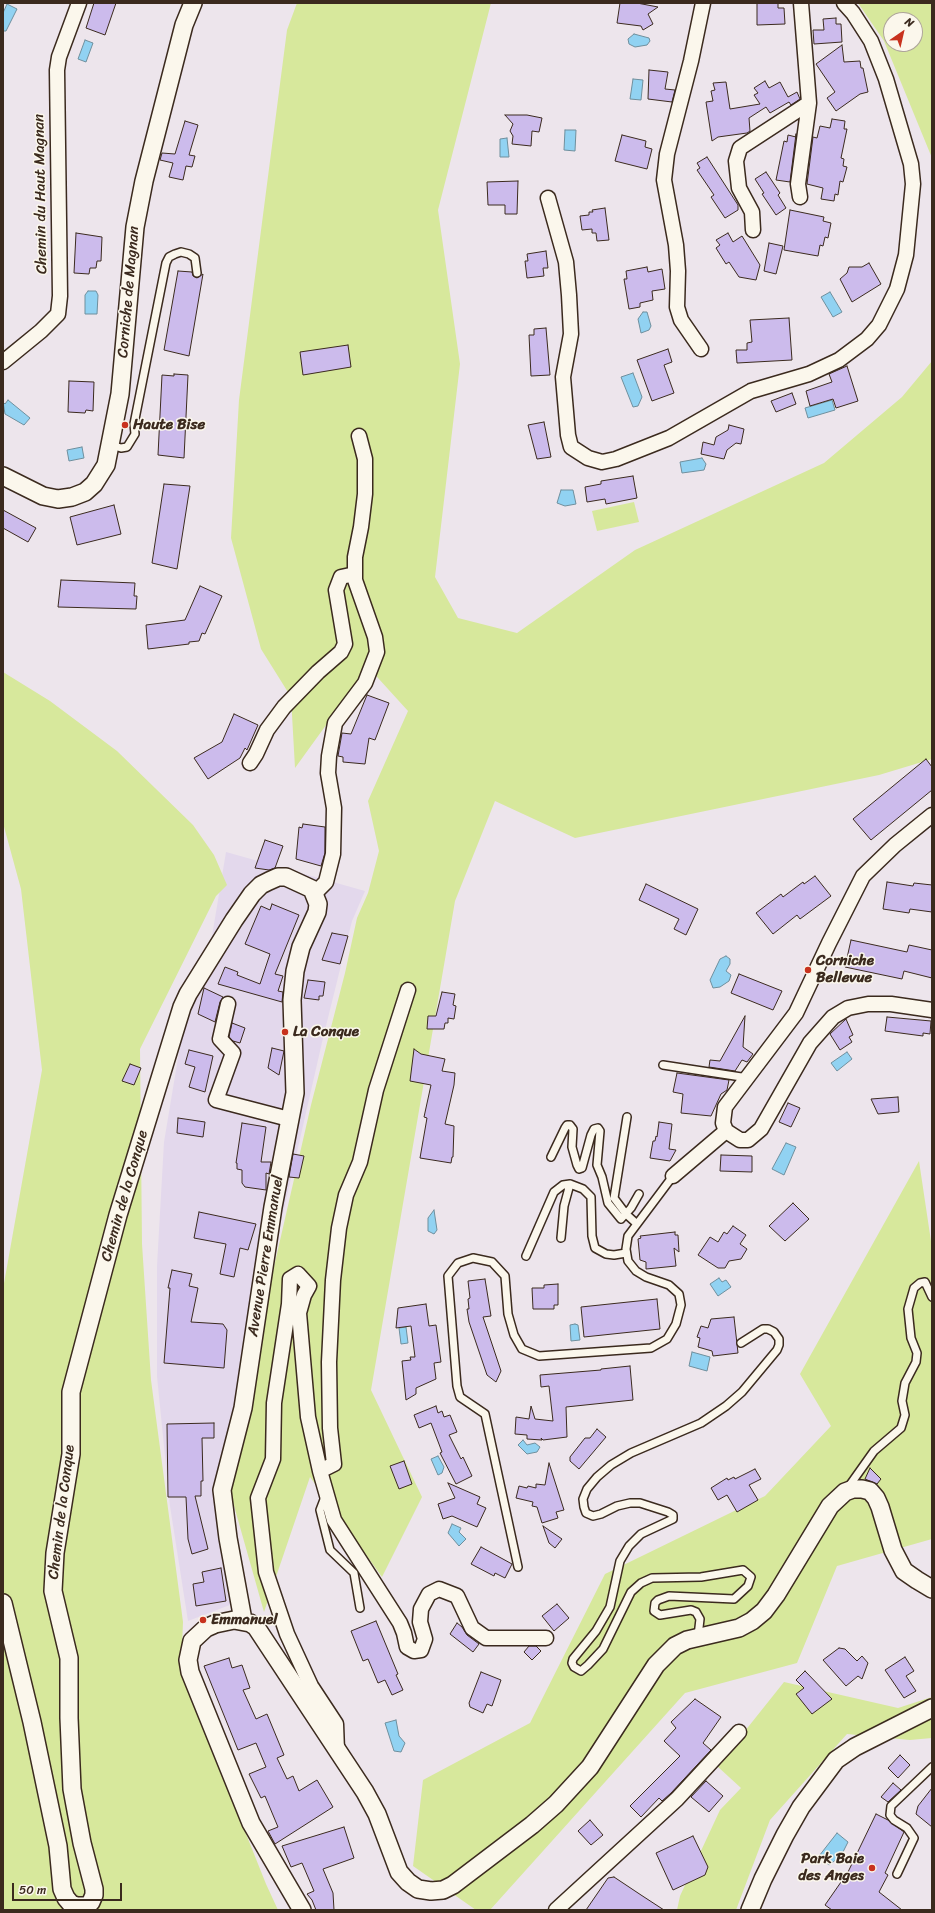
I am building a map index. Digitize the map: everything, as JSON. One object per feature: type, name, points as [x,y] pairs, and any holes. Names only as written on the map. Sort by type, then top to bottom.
[{"type":"street","name":"Chemin du Haut Magnan","points":[[3,362],[41,331],[58,314],[60,296],[57,70],[59,57],[79,3]]},
{"type":"street","name":"Corniche de Magnan","points":[[3,476],[43,496],[58,499],[72,497],[85,492],[100,476],[106,465],[120,394],[135,227],[144,181],[184,25],[193,3]]},
{"type":"street","points":[[701,349],[681,320],[677,307],[678,271],[676,245],[664,180],[666,154],[691,61],[703,3]]},
{"type":"street","points":[[800,198],[798,184],[809,103],[801,3]]},
{"type":"street","points":[[548,198],[566,262],[569,295],[571,334],[563,377],[568,435],[572,447],[588,458],[602,462],[616,459],[669,438],[751,391],[809,374],[839,360],[867,339],[879,325],[897,289],[906,255],[913,184],[911,164],[886,79],[872,41],[854,13],[844,3]]},
{"type":"street","points":[[753,230],[752,212],[739,188],[736,161],[740,148],[809,103]]},
{"type":"street","points":[[315,893],[326,882],[333,854],[334,808],[328,773],[329,756],[335,723],[365,683],[377,652],[375,637],[355,580],[355,557],[361,527],[365,494],[365,459],[359,436]]},
{"type":"street","points":[[250,763],[256,754],[267,730],[284,707],[318,672],[341,652],[345,644],[336,590],[341,577],[355,574]]},
{"type":"street","points":[[932,815],[894,845],[863,876],[796,1013],[725,1107],[723,1123],[726,1131],[740,1140],[748,1140],[761,1129],[810,1043],[833,1017],[848,1008],[868,1004],[891,1004],[932,1010]]},
{"type":"street","name":"Chemin de la Conque","points":[[3,1603],[32,1722],[58,1846],[62,1889],[70,1904],[88,1908],[94,1895],[94,1889],[82,1843],[72,1789],[69,1718],[69,1658],[53,1591],[54,1553],[71,1454],[71,1392],[75,1372],[98,1293],[118,1214],[182,1008],[188,994],[234,920],[261,885],[278,877],[286,877],[307,886],[315,893]]},
{"type":"street","name":"Avenue Pierre Emmanuel","points":[[243,1620],[228,1538],[222,1490],[243,1408],[273,1207],[295,1093],[292,993],[301,947],[317,912],[318,904],[315,893]]},
{"type":"street","points":[[320,1471],[334,1464],[330,1428],[329,1362],[333,1280],[339,1228],[346,1194],[360,1162],[376,1090],[408,990]]},
{"type":"street","points":[[228,1004],[220,1039],[233,1053],[216,1100],[289,1119]]},
{"type":"street","points":[[673,1176],[726,1131]]},
{"type":"street","points":[[337,1751],[336,1724],[312,1686],[287,1634],[266,1572],[258,1498],[273,1459],[274,1403],[289,1304],[290,1279],[298,1274],[309,1286],[304,1295],[298,1313],[308,1417],[326,1494],[334,1520],[400,1623],[407,1647],[414,1651],[421,1650],[425,1639],[420,1622],[421,1609],[429,1594],[439,1590],[457,1596],[472,1628],[486,1638],[546,1638]]},
{"type":"street","points":[[302,1910],[251,1823],[190,1672],[188,1650],[192,1641],[198,1633],[215,1624],[234,1620],[243,1620],[256,1627],[264,1637],[291,1683],[377,1814],[399,1872],[408,1882],[418,1889],[430,1891],[443,1890],[453,1885],[532,1825],[556,1804],[590,1767],[656,1665],[675,1646],[687,1640],[698,1639],[739,1628],[752,1621],[764,1611],[776,1595],[830,1506],[844,1492],[853,1489],[870,1491],[876,1498],[880,1507],[893,1550],[904,1571],[932,1589]]},
{"type":"street","points":[[750,1910],[763,1879],[801,1807],[836,1760],[855,1747],[932,1708]]},
{"type":"street","points":[[556,1910],[677,1799],[739,1732]]},
{"type":"lane","points":[[111,444],[121,448],[127,447],[135,434],[134,424],[166,263],[169,257],[182,252],[189,254],[195,258],[197,273]]},
{"type":"lane","points":[[663,1065],[748,1078]]},
{"type":"lane","points":[[627,1117],[614,1198],[626,1214],[637,1224]]},
{"type":"lane","points":[[551,1157],[565,1128],[570,1124],[573,1129],[572,1147],[577,1165],[579,1169],[582,1168],[591,1134],[594,1129],[598,1128],[600,1131],[598,1165],[608,1203],[621,1219],[639,1194]]},
{"type":"lane","points":[[518,1567],[485,1414],[460,1397],[457,1386],[448,1276],[458,1263],[473,1258],[492,1262],[505,1276],[508,1314],[514,1335],[522,1349],[539,1356],[651,1348],[667,1339],[676,1324],[681,1305],[679,1294],[669,1285],[646,1277],[636,1271],[628,1261],[626,1253],[628,1236],[673,1176]]},
{"type":"lane","points":[[526,1256],[554,1192],[563,1185],[570,1184],[583,1189],[590,1197],[592,1236],[595,1248],[606,1254],[614,1255],[626,1253]]},
{"type":"lane","points":[[561,1238],[564,1206],[570,1184]]},
{"type":"lane","points":[[844,1492],[874,1451],[901,1428],[905,1415],[902,1401],[905,1382],[916,1362],[917,1353],[911,1338],[908,1309],[914,1288],[920,1283],[925,1282],[932,1297]]},
{"type":"lane","points":[[698,1639],[700,1619],[696,1612],[691,1610],[660,1615],[654,1611],[655,1603],[658,1600],[669,1596],[734,1600],[748,1586],[751,1577],[743,1570],[701,1577],[652,1578],[641,1583],[631,1592],[602,1649],[581,1671],[574,1667],[572,1663],[573,1659],[596,1631],[610,1607],[620,1561],[628,1546],[641,1534],[673,1519],[673,1515],[668,1512],[640,1503],[630,1502],[593,1516],[586,1513],[583,1499],[587,1489],[597,1477],[611,1465],[631,1453],[701,1423],[726,1406],[777,1350],[779,1338],[774,1332],[768,1329],[763,1329],[741,1343]]},
{"type":"lane","points":[[326,1494],[320,1510],[330,1550],[354,1573],[360,1608]]},
{"type":"lane","points":[[897,1874],[914,1838],[907,1828],[894,1820],[890,1815],[891,1806],[932,1767]]},
{"type":"shaded area","name":"La Conque","points":[[226,852],[365,891],[352,921],[323,1038],[235,1424],[235,1603],[188,1621],[170,1506],[157,1376],[157,1266],[164,1142],[183,1028],[212,936]]},
{"type":"green space","points":[[297,3],[491,3],[438,210],[460,364],[435,577],[458,618],[517,633],[635,550],[824,463],[902,397],[932,361],[932,759],[879,775],[575,838],[495,801],[455,901],[371,1390],[422,1497],[382,1577],[310,1477],[264,1612],[229,1488],[257,1341],[311,1105],[345,973],[357,918],[368,893],[379,851],[368,801],[408,711],[368,667],[295,768],[291,697],[261,649],[231,538],[239,400],[287,30]]},
{"type":"green space","points":[[858,3],[932,3],[932,158],[889,52],[923,52],[923,12],[883,12],[883,40]]},
{"type":"green space","points":[[634,502],[639,522],[597,531],[592,511]]},
{"type":"green space","points":[[3,672],[50,701],[117,751],[193,825],[214,855],[227,885],[216,896],[140,1049],[142,1244],[151,1380],[183,1622],[181,1671],[266,1884],[278,1910],[4,1910],[3,1289],[42,1070],[21,889],[3,823]]},
{"type":"green space","points":[[919,1161],[932,1248],[932,1539],[837,1566],[797,1663],[685,1693],[490,1910],[476,1910],[413,1866],[423,1780],[530,1723],[605,1574],[765,1496],[831,1426],[800,1374]]},
{"type":"green space","points":[[784,1682],[898,1708],[932,1697],[932,1738],[910,1740],[847,1734],[770,1820],[736,1910],[677,1910],[680,1896],[720,1810],[741,1788],[717,1766]]},
{"type":"water","points":[[7,4],[17,9],[6,31],[3,31],[3,13]]},
{"type":"water","points":[[634,34],[649,38],[650,41],[647,45],[635,47],[629,44],[628,39]]},
{"type":"water","points":[[85,40],[93,43],[86,62],[78,59]]},
{"type":"water","points":[[633,79],[643,80],[641,100],[630,99]]},
{"type":"water","points":[[565,130],[576,130],[575,151],[564,150]]},
{"type":"water","points":[[507,138],[509,157],[500,157],[500,139]]},
{"type":"water","points":[[88,291],[96,291],[98,295],[97,314],[85,314],[85,295]]},
{"type":"water","points":[[830,292],[842,312],[833,317],[821,297]]},
{"type":"water","points":[[643,312],[647,312],[651,326],[649,330],[641,333],[638,319]]},
{"type":"water","points":[[633,373],[642,397],[638,406],[633,407],[621,377]]},
{"type":"water","points":[[8,400],[30,418],[24,425],[5,414],[3,402],[5,404]]},
{"type":"water","points":[[832,400],[835,410],[808,418],[805,408]]},
{"type":"water","points":[[82,447],[84,458],[69,461],[67,450]]},
{"type":"water","points":[[702,458],[706,464],[704,470],[682,473],[680,462]]},
{"type":"water","points":[[561,490],[573,490],[576,504],[565,506],[557,503]]},
{"type":"water","points":[[726,956],[730,959],[730,964],[726,971],[731,975],[729,981],[720,987],[713,988],[710,980],[720,959]]},
{"type":"water","points":[[847,1052],[852,1059],[837,1071],[831,1063]]},
{"type":"water","points":[[786,1143],[796,1147],[784,1175],[772,1169]]},
{"type":"water","points":[[434,1210],[437,1230],[434,1234],[428,1231],[428,1218]]},
{"type":"water","points":[[719,1278],[722,1282],[726,1280],[731,1287],[718,1296],[710,1284]]},
{"type":"water","points":[[570,1325],[578,1325],[580,1340],[571,1341]]},
{"type":"water","points":[[406,1327],[408,1343],[401,1344],[399,1328]]},
{"type":"water","points":[[692,1352],[710,1357],[707,1371],[689,1366]]},
{"type":"water","points":[[523,1440],[527,1445],[535,1443],[540,1447],[537,1452],[527,1454],[518,1445]]},
{"type":"water","points":[[438,1456],[444,1467],[442,1473],[438,1475],[431,1459]]},
{"type":"water","points":[[452,1524],[461,1528],[459,1532],[466,1539],[459,1546],[448,1533]]},
{"type":"water","points":[[396,1720],[399,1736],[405,1743],[401,1752],[394,1751],[385,1723]]},
{"type":"water","points":[[837,1833],[848,1842],[841,1856],[829,1865],[819,1856]]},
{"type":"building","points":[[94,3],[116,3],[105,35],[86,28]]},
{"type":"building","points":[[620,3],[637,3],[658,7],[648,14],[653,24],[643,30],[641,26],[617,23]]},
{"type":"building","points":[[757,3],[778,3],[778,8],[784,8],[785,24],[757,25]]},
{"type":"building","points":[[836,18],[836,24],[841,24],[842,42],[814,44],[813,30],[824,30],[823,19]]},
{"type":"building","points":[[842,45],[844,62],[860,61],[868,92],[860,94],[836,111],[827,98],[835,92],[816,64]]},
{"type":"building","points":[[649,70],[668,72],[665,89],[675,90],[672,102],[648,99]]},
{"type":"building","points":[[765,81],[769,88],[780,82],[788,97],[797,92],[800,99],[791,105],[789,102],[770,113],[766,107],[749,118],[750,131],[747,133],[718,137],[712,141],[706,102],[713,101],[711,91],[715,90],[713,83],[726,82],[730,109],[760,104],[754,95],[758,93],[754,88]]},
{"type":"building","points":[[505,115],[527,115],[542,118],[539,132],[532,131],[531,146],[512,144],[513,136],[510,131],[513,124]]},
{"type":"building","points":[[832,119],[845,121],[844,129],[847,129],[841,158],[844,159],[843,166],[847,167],[843,182],[840,181],[838,195],[835,194],[834,201],[821,199],[823,188],[807,184],[813,137],[817,138],[820,126],[830,128]]},
{"type":"building","points":[[185,121],[198,125],[189,155],[195,156],[192,167],[186,166],[183,180],[169,177],[173,163],[160,160],[162,153],[175,154]]},
{"type":"building","points":[[622,135],[646,141],[645,147],[652,149],[647,169],[615,161]]},
{"type":"building","points":[[788,135],[796,137],[790,182],[776,180],[784,141],[787,142]]},
{"type":"building","points":[[707,157],[738,205],[738,210],[725,218],[711,197],[714,195],[697,170],[700,168],[697,163]]},
{"type":"building","points":[[766,172],[780,193],[778,195],[786,208],[776,215],[762,194],[764,193],[755,179]]},
{"type":"building","points":[[518,181],[517,214],[505,214],[505,205],[488,205],[487,182]]},
{"type":"building","points":[[605,208],[609,240],[597,241],[596,233],[592,233],[592,229],[582,230],[580,216],[589,215],[589,212],[593,212],[592,210]]},
{"type":"building","points":[[790,210],[824,217],[823,221],[831,223],[828,238],[825,237],[823,246],[820,245],[818,256],[784,250]]},
{"type":"building","points":[[76,233],[102,237],[101,261],[97,261],[96,268],[90,268],[89,274],[74,273]]},
{"type":"building","points":[[728,233],[733,242],[742,236],[760,265],[756,280],[739,277],[729,262],[726,264],[716,248],[720,245],[716,240]]},
{"type":"building","points":[[769,243],[783,246],[776,274],[764,271]]},
{"type":"building","points":[[546,251],[548,268],[543,268],[544,276],[527,278],[525,261],[528,261],[527,254]]},
{"type":"building","points":[[869,263],[881,284],[852,302],[840,279],[847,273],[849,267],[862,267]]},
{"type":"building","points":[[647,267],[648,272],[662,269],[665,289],[652,291],[653,300],[640,303],[640,307],[629,309],[624,279],[627,279],[626,271]]},
{"type":"building","points":[[178,271],[192,272],[193,276],[197,278],[203,274],[189,356],[164,350]]},
{"type":"building","points":[[789,318],[792,360],[737,363],[736,350],[747,350],[747,343],[752,342],[750,320]]},
{"type":"building","points":[[546,328],[550,375],[531,376],[529,335],[534,335],[534,329]]},
{"type":"building","points":[[348,345],[351,367],[303,375],[300,352]]},
{"type":"building","points":[[668,349],[672,362],[664,365],[674,393],[652,401],[637,360]]},
{"type":"building","points":[[847,366],[858,401],[836,408],[833,399],[810,406],[806,391],[832,382],[829,374]]},
{"type":"building","points":[[174,374],[188,375],[184,458],[158,455],[162,375],[174,376]]},
{"type":"building","points":[[69,381],[94,382],[93,411],[86,410],[85,413],[68,412]]},
{"type":"building","points":[[792,393],[796,404],[776,412],[771,401]]},
{"type":"building","points":[[544,422],[551,457],[537,459],[528,425]]},
{"type":"building","points":[[729,425],[744,429],[741,444],[736,443],[727,450],[724,459],[701,454],[703,442],[714,445],[716,437],[728,430]]},
{"type":"building","points":[[633,476],[637,498],[606,504],[605,499],[587,502],[585,487],[601,484],[601,481]]},
{"type":"building","points":[[164,484],[190,486],[177,569],[152,563]]},
{"type":"building","points":[[114,505],[121,534],[77,545],[70,517]]},
{"type":"building","points":[[3,510],[36,528],[28,542],[3,528]]},
{"type":"building","points":[[61,580],[135,583],[134,596],[137,596],[136,609],[58,607]]},
{"type":"building","points":[[200,586],[222,596],[205,634],[202,633],[199,641],[189,642],[189,644],[148,649],[146,625],[185,620]]},
{"type":"building","points":[[367,695],[389,703],[375,740],[369,738],[365,764],[343,762],[343,757],[338,756],[342,733],[351,734]]},
{"type":"building","points":[[234,714],[258,725],[247,750],[245,748],[240,758],[208,779],[194,758],[222,742]]},
{"type":"building","points":[[926,759],[932,767],[932,790],[871,840],[853,819]]},
{"type":"building","points":[[303,824],[325,827],[325,853],[321,866],[296,859],[299,827],[302,828]]},
{"type":"building","points":[[265,840],[283,846],[275,868],[269,870],[255,868]]},
{"type":"building","points":[[815,876],[831,896],[800,919],[797,915],[773,934],[756,913],[781,894],[783,897],[803,882],[804,884]]},
{"type":"building","points":[[887,882],[913,886],[914,883],[932,885],[932,912],[910,909],[909,913],[883,909]]},
{"type":"building","points":[[646,884],[698,909],[686,935],[674,929],[679,919],[639,900]]},
{"type":"building","points":[[272,904],[299,915],[275,974],[283,976],[278,991],[283,992],[282,1002],[218,984],[225,967],[238,972],[237,975],[260,984],[270,954],[245,944],[261,906],[270,910]]},
{"type":"building","points":[[332,933],[348,936],[340,964],[322,960]]},
{"type":"building","points":[[851,940],[907,952],[909,945],[932,950],[932,978],[904,971],[902,979],[845,967]]},
{"type":"building","points":[[739,974],[782,991],[773,1010],[731,993]]},
{"type":"building","points":[[308,980],[325,982],[323,996],[319,996],[319,1000],[304,998]]},
{"type":"building","points":[[204,988],[223,997],[220,1002],[215,1022],[198,1014]]},
{"type":"building","points":[[442,992],[455,994],[453,1005],[456,1006],[454,1019],[448,1018],[448,1023],[445,1023],[444,1029],[427,1029],[428,1016],[436,1016]]},
{"type":"building","points":[[745,1016],[743,1047],[753,1054],[747,1062],[742,1060],[735,1071],[709,1067],[710,1060],[720,1061]]},
{"type":"building","points":[[887,1017],[931,1021],[930,1034],[923,1033],[923,1036],[885,1031]]},
{"type":"building","points":[[846,1019],[853,1035],[849,1037],[852,1042],[840,1050],[830,1034]]},
{"type":"building","points":[[232,1023],[245,1028],[240,1043],[233,1041],[229,1037]]},
{"type":"building","points":[[272,1048],[284,1051],[279,1075],[268,1068]]},
{"type":"building","points":[[414,1049],[421,1054],[445,1059],[442,1071],[455,1073],[454,1085],[445,1124],[454,1126],[453,1157],[451,1163],[420,1158],[427,1118],[424,1117],[431,1085],[410,1081]]},
{"type":"building","points":[[189,1050],[213,1056],[205,1092],[189,1087],[195,1067],[185,1064]]},
{"type":"building","points":[[130,1064],[141,1068],[134,1085],[122,1081]]},
{"type":"building","points":[[677,1073],[729,1080],[727,1090],[721,1094],[711,1116],[681,1113],[683,1094],[673,1092]]},
{"type":"building","points":[[898,1097],[899,1112],[878,1114],[871,1099]]},
{"type":"building","points":[[788,1103],[800,1108],[791,1127],[779,1122]]},
{"type":"building","points":[[178,1118],[205,1122],[203,1137],[177,1133]]},
{"type":"building","points":[[659,1122],[672,1124],[669,1149],[676,1150],[670,1161],[650,1158],[653,1141],[655,1141],[656,1136],[657,1137]]},
{"type":"building","points":[[242,1123],[266,1127],[261,1162],[271,1162],[269,1174],[266,1173],[266,1190],[245,1187],[242,1183],[242,1170],[237,1169],[236,1163]]},
{"type":"building","points":[[293,1154],[304,1156],[299,1178],[289,1177]]},
{"type":"building","points":[[721,1155],[752,1156],[752,1172],[720,1171]]},
{"type":"building","points":[[793,1203],[809,1219],[785,1241],[769,1226]]},
{"type":"building","points":[[199,1212],[256,1224],[248,1250],[240,1248],[234,1277],[220,1274],[226,1244],[194,1238]]},
{"type":"building","points":[[733,1226],[746,1235],[740,1244],[747,1249],[741,1259],[729,1261],[725,1268],[718,1268],[698,1255],[710,1237],[718,1242],[724,1232],[727,1234]]},
{"type":"building","points":[[675,1232],[675,1235],[678,1235],[679,1252],[674,1248],[676,1266],[646,1269],[646,1262],[640,1260],[638,1239],[641,1238],[640,1236]]},
{"type":"building","points":[[172,1270],[192,1274],[189,1286],[198,1288],[191,1322],[223,1324],[227,1330],[224,1368],[164,1363],[170,1288],[168,1288]]},
{"type":"building","points":[[485,1279],[491,1316],[483,1317],[501,1371],[496,1382],[487,1375],[469,1322],[467,1309],[469,1309],[468,1299],[470,1298],[468,1281]]},
{"type":"building","points":[[558,1284],[558,1305],[554,1305],[554,1309],[533,1309],[532,1288],[544,1288],[544,1285]]},
{"type":"building","points":[[657,1299],[660,1329],[584,1337],[581,1307]]},
{"type":"building","points":[[426,1304],[429,1326],[436,1325],[441,1362],[434,1363],[436,1379],[416,1388],[416,1394],[406,1400],[402,1361],[411,1360],[410,1357],[415,1357],[411,1326],[396,1328],[398,1308]]},
{"type":"building","points":[[734,1317],[738,1353],[713,1356],[712,1351],[698,1347],[700,1338],[697,1337],[701,1326],[708,1328],[711,1319]]},
{"type":"building","points":[[630,1366],[633,1400],[566,1407],[567,1437],[543,1440],[541,1438],[542,1440],[527,1439],[527,1435],[515,1434],[516,1417],[529,1419],[531,1406],[535,1419],[553,1421],[549,1386],[541,1387],[540,1375]]},
{"type":"building","points":[[436,1406],[438,1413],[442,1411],[444,1417],[450,1415],[457,1432],[449,1435],[461,1459],[463,1457],[472,1476],[456,1484],[440,1453],[442,1452],[431,1423],[419,1428],[414,1415]]},
{"type":"building","points":[[214,1423],[214,1438],[202,1438],[203,1481],[201,1481],[201,1496],[195,1496],[208,1549],[192,1554],[188,1539],[186,1497],[168,1497],[167,1424]]},
{"type":"building","points":[[597,1429],[606,1437],[579,1469],[570,1461],[570,1457],[585,1438],[590,1438]]},
{"type":"building","points":[[404,1461],[412,1484],[399,1489],[390,1466]]},
{"type":"building","points":[[549,1463],[564,1510],[556,1512],[558,1518],[542,1523],[537,1507],[532,1506],[533,1502],[516,1498],[519,1486],[536,1488],[536,1484],[545,1485]]},
{"type":"building","points":[[870,1468],[881,1479],[877,1484],[865,1479]]},
{"type":"building","points":[[755,1469],[761,1479],[749,1485],[758,1500],[737,1512],[727,1495],[718,1500],[711,1488],[727,1478],[728,1480],[734,1477],[735,1479]]},
{"type":"building","points":[[448,1483],[480,1497],[477,1504],[486,1508],[477,1527],[452,1516],[443,1519],[438,1504],[455,1498]]},
{"type":"building","points":[[543,1526],[562,1539],[555,1548],[549,1543]]},
{"type":"building","points":[[481,1547],[512,1564],[505,1578],[495,1573],[494,1576],[471,1564]]},
{"type":"building","points":[[221,1568],[226,1601],[196,1606],[193,1584],[204,1582],[202,1572]]},
{"type":"building","points":[[557,1604],[569,1618],[554,1631],[542,1616]]},
{"type":"building","points":[[376,1621],[403,1690],[392,1695],[385,1680],[378,1683],[368,1659],[363,1661],[351,1631]]},
{"type":"building","points":[[457,1623],[462,1627],[467,1635],[479,1644],[473,1652],[450,1634]]},
{"type":"building","points":[[529,1646],[536,1646],[541,1651],[532,1660],[524,1652]]},
{"type":"building","points":[[839,1648],[845,1649],[857,1661],[862,1656],[868,1663],[862,1679],[858,1676],[846,1686],[823,1660]]},
{"type":"building","points":[[905,1657],[914,1671],[906,1676],[916,1691],[904,1698],[885,1670]]},
{"type":"building","points":[[229,1658],[232,1668],[242,1665],[250,1688],[243,1690],[256,1719],[267,1714],[284,1755],[277,1758],[287,1779],[293,1776],[299,1791],[317,1780],[333,1807],[275,1844],[268,1831],[278,1827],[265,1796],[261,1798],[249,1774],[266,1767],[256,1743],[238,1750],[204,1666]]},
{"type":"building","points":[[805,1671],[832,1699],[812,1714],[796,1694],[804,1688],[796,1680]]},
{"type":"building","points":[[481,1672],[501,1680],[492,1706],[487,1704],[483,1713],[470,1707],[469,1703]]},
{"type":"building","points":[[695,1699],[721,1717],[703,1743],[711,1750],[671,1793],[662,1801],[659,1798],[641,1817],[630,1806],[680,1756],[664,1741],[676,1728],[671,1722]]},
{"type":"building","points":[[900,1755],[910,1765],[898,1778],[888,1768]]},
{"type":"building","points":[[706,1781],[723,1796],[709,1812],[691,1797]]},
{"type":"building","points":[[893,1783],[901,1790],[888,1802],[881,1797]]},
{"type":"building","points":[[932,1788],[932,1827],[916,1814],[918,1806]]},
{"type":"building","name":"Park Baie des Anges","points":[[876,1814],[888,1820],[904,1832],[885,1873],[888,1875],[879,1892],[902,1910],[832,1910],[825,1905],[848,1872]]},
{"type":"building","points":[[590,1820],[603,1835],[591,1845],[578,1831]]},
{"type":"building","points":[[344,1827],[354,1858],[323,1869],[333,1893],[334,1910],[316,1910],[312,1900],[307,1894],[314,1891],[302,1863],[291,1867],[282,1846]]},
{"type":"building","points":[[693,1836],[708,1867],[705,1875],[673,1890],[656,1853]]},
{"type":"building","points":[[614,1877],[664,1910],[586,1910],[608,1878]]},
{"type":"place","name":"Haute Bise","points":[[125,425]]},
{"type":"place","name":"Corniche Bellevue","points":[[808,970]]},
{"type":"place","name":"La Conque","points":[[285,1032]]},
{"type":"place","name":"Emmanuel","points":[[203,1620]]},
{"type":"place","name":"Park Baie des Anges","points":[[872,1868]]}]
